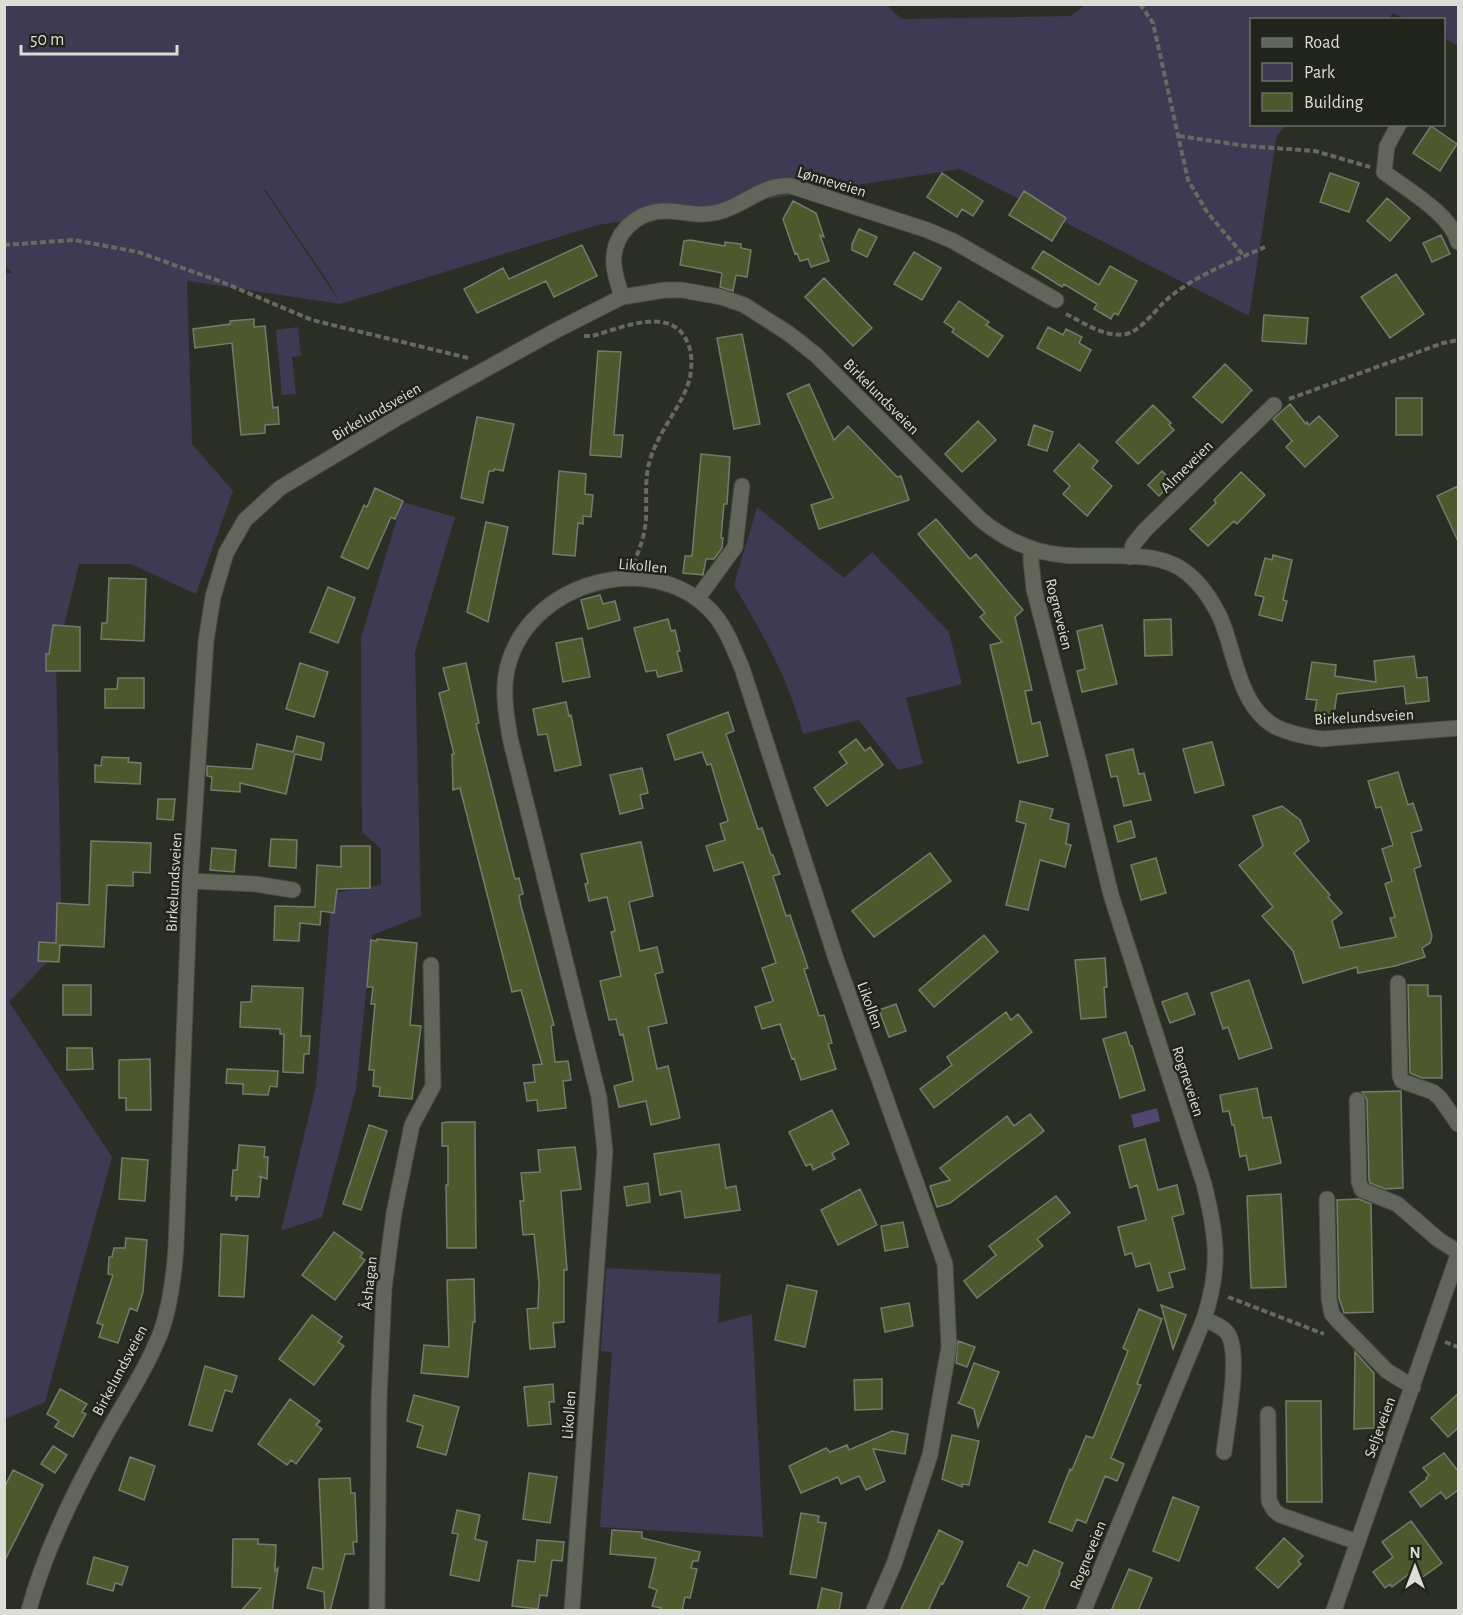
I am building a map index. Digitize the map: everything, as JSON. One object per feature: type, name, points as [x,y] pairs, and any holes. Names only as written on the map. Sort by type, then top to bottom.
[{"type":"street","points":[[1398,126],[1387,146],[1384,172],[1437,212],[1448,223],[1458,242]]},
{"type":"street","name":"Lønneveien","points":[[622,297],[614,264],[615,249],[623,229],[637,218],[651,212],[668,211],[697,216],[725,211],[778,185],[791,186],[927,230],[953,241],[1056,300]]},
{"type":"street","name":"Birkelundsveien","points":[[28,1611],[42,1566],[102,1441],[148,1361],[162,1329],[169,1305],[176,1247],[190,881],[206,641],[213,597],[226,554],[245,520],[280,488],[397,418],[622,297],[665,290],[698,291],[744,305],[767,318],[816,355],[980,519],[996,532],[1031,549],[1064,555],[1130,556],[1166,562],[1182,568],[1205,592],[1220,617],[1237,671],[1252,702],[1263,717],[1277,727],[1303,736],[1322,739],[1458,728]]},
{"type":"street","name":"Almeveien","points":[[1130,556],[1134,545],[1145,530],[1274,405]]},
{"type":"street","points":[[697,599],[735,547],[742,486]]},
{"type":"street","name":"Rogneveien","points":[[1031,549],[1030,561],[1034,589],[1111,896],[1204,1184],[1215,1251],[1216,1273],[1213,1292],[1204,1319],[1084,1611]]},
{"type":"street","name":"Likollen","points":[[572,1611],[605,1150],[596,1086],[510,738],[504,694],[505,678],[514,650],[527,627],[538,614],[567,593],[594,584],[625,579],[681,588],[710,610],[731,642],[742,668],[836,959],[945,1264],[949,1347],[930,1455],[894,1564],[874,1611]]},
{"type":"street","points":[[190,881],[255,884],[293,890]]},
{"type":"street","name":"Åshagan","points":[[377,1611],[379,1400],[384,1289],[394,1213],[412,1125],[433,1086],[431,965]]},
{"type":"street","points":[[1398,983],[1402,1081],[1432,1092],[1440,1098],[1458,1124]]},
{"type":"street","points":[[1357,1100],[1359,1182],[1362,1190],[1396,1204],[1458,1253]]},
{"type":"street","points":[[1327,1199],[1329,1299],[1332,1314],[1387,1371],[1413,1387]]},
{"type":"street","name":"Seljeveien","points":[[1334,1611],[1458,1253]]},
{"type":"street","points":[[1204,1319],[1225,1331],[1233,1347],[1233,1374],[1224,1452]]},
{"type":"street","points":[[1268,1414],[1269,1501],[1274,1510],[1280,1515],[1357,1542]]},
{"type":"path","points":[[1140,4],[1153,23],[1188,180],[1207,212],[1244,256]]},
{"type":"path","points":[[1179,136],[1247,146],[1315,151],[1384,172]]},
{"type":"path","points":[[4,245],[74,240],[138,252],[222,282],[312,320],[495,365]]},
{"type":"path","points":[[1056,300],[1065,313],[1109,335],[1128,334],[1142,324],[1166,300],[1197,277],[1264,247]]},
{"type":"path","points":[[555,331],[569,336],[592,336],[643,321],[654,321],[674,327],[682,335],[691,353],[691,373],[688,385],[656,442],[649,463],[644,533],[625,579]]},
{"type":"path","points":[[1274,405],[1443,343],[1458,340]]},
{"type":"path","points":[[1213,1292],[1326,1334]]},
{"type":"green space","points":[[886,4],[901,19],[1070,16],[1087,4],[1458,5],[1458,46],[1445,39],[1445,18],[1404,18],[1393,13],[1389,18],[1250,18],[1250,126],[1286,126],[1277,135],[1249,316],[960,169],[598,225],[340,304],[187,281],[192,444],[233,491],[196,594],[131,564],[79,564],[56,659],[62,947],[9,1002],[112,1157],[45,1402],[5,1419],[4,273],[12,273],[4,264],[5,5]],"holes":[[[265,189],[331,286],[337,298],[264,190]]]},
{"type":"green space","points":[[298,327],[301,356],[292,357],[296,394],[282,395],[276,330]]},
{"type":"green space","points":[[402,502],[455,517],[415,652],[421,916],[372,935],[356,1089],[322,1217],[281,1231],[316,1086],[332,893],[381,885],[381,849],[362,832],[361,638]]},
{"type":"green space","points":[[757,507],[844,578],[872,552],[949,632],[962,684],[906,698],[923,764],[898,770],[859,720],[803,734],[782,675],[734,585]]},
{"type":"green space","points":[[606,1268],[721,1274],[718,1323],[752,1314],[763,1537],[600,1527],[612,1352],[601,1351]]},
{"type":"shaded area","points":[[1157,1108],[1160,1121],[1134,1128],[1131,1115]]},
{"type":"building","points":[[1431,126],[1457,144],[1440,171],[1413,153]]},
{"type":"building","points":[[942,173],[983,201],[973,216],[962,209],[957,217],[927,197]]},
{"type":"building","points":[[1330,173],[1359,183],[1349,212],[1320,202]]},
{"type":"building","points":[[1024,191],[1066,218],[1052,241],[1009,215]]},
{"type":"building","points":[[1387,198],[1410,218],[1390,241],[1367,221]]},
{"type":"building","points":[[793,201],[816,213],[824,237],[820,235],[829,261],[811,267],[808,259],[800,261],[797,253],[795,254],[783,219]]},
{"type":"building","points":[[859,229],[877,237],[867,257],[852,250],[852,244]]},
{"type":"building","points":[[1441,235],[1450,254],[1432,262],[1423,243]]},
{"type":"building","points":[[684,241],[725,246],[725,242],[741,244],[741,248],[751,250],[747,277],[736,275],[733,291],[720,287],[722,273],[680,265]]},
{"type":"building","points":[[582,245],[597,276],[554,297],[546,281],[477,313],[464,289],[503,268],[509,279]]},
{"type":"building","points":[[1043,251],[1099,285],[1110,266],[1137,281],[1118,315],[1114,313],[1111,319],[1094,309],[1097,304],[1064,284],[1062,287],[1032,268]]},
{"type":"building","points":[[914,252],[941,268],[922,300],[894,284]]},
{"type":"building","points":[[1396,274],[1424,314],[1390,338],[1361,297]]},
{"type":"building","points":[[824,278],[872,328],[853,346],[805,297]]},
{"type":"building","points":[[959,301],[989,322],[986,325],[1003,336],[988,357],[952,332],[954,329],[944,322]]},
{"type":"building","points":[[1264,315],[1308,318],[1306,344],[1262,341]]},
{"type":"building","points":[[254,319],[254,327],[265,326],[273,408],[278,407],[279,424],[265,425],[265,433],[241,435],[232,343],[195,348],[193,329],[230,324],[230,321]]},
{"type":"building","points":[[1048,327],[1063,335],[1066,329],[1082,337],[1079,343],[1091,350],[1080,371],[1037,348]]},
{"type":"building","points":[[742,334],[760,424],[734,429],[717,338]]},
{"type":"building","points":[[598,351],[621,352],[614,435],[623,435],[621,457],[590,455]]},
{"type":"building","points":[[1225,364],[1252,390],[1222,423],[1193,397]]},
{"type":"building","points":[[809,384],[834,440],[848,426],[897,477],[901,476],[909,500],[819,529],[811,505],[833,498],[787,394]]},
{"type":"building","points":[[1396,398],[1422,398],[1422,435],[1396,435]]},
{"type":"building","points":[[1290,404],[1306,424],[1307,422],[1309,425],[1319,416],[1338,436],[1305,467],[1286,447],[1292,441],[1273,419]]},
{"type":"building","points":[[1153,405],[1171,423],[1169,425],[1174,430],[1138,464],[1116,442]]},
{"type":"building","points":[[477,417],[514,424],[503,471],[494,469],[494,471],[489,471],[483,503],[461,498]]},
{"type":"building","points":[[978,421],[996,440],[962,472],[945,454]]},
{"type":"building","points":[[1034,425],[1053,432],[1047,451],[1028,445]]},
{"type":"building","points":[[1079,444],[1098,461],[1092,468],[1112,486],[1087,516],[1063,494],[1070,486],[1054,471]]},
{"type":"building","points":[[701,454],[730,457],[727,504],[724,504],[721,538],[723,538],[722,548],[714,559],[706,559],[703,575],[683,573],[685,556],[692,556]]},
{"type":"building","points":[[559,471],[586,474],[585,494],[593,495],[591,517],[583,516],[583,524],[578,523],[575,556],[553,554]]},
{"type":"building","points":[[1162,471],[1173,482],[1159,496],[1148,485]]},
{"type":"building","points":[[1241,472],[1265,495],[1237,524],[1234,521],[1208,546],[1190,529],[1216,503],[1214,500]]},
{"type":"building","points":[[1458,486],[1458,541],[1437,496]]},
{"type":"building","points":[[375,488],[403,501],[395,519],[391,517],[368,569],[341,557],[364,505],[367,507]]},
{"type":"building","points":[[936,519],[970,559],[976,554],[1023,610],[1015,617],[1032,690],[1025,691],[1032,724],[1040,722],[1048,756],[1018,763],[990,645],[1002,642],[980,617],[985,613],[918,534]]},
{"type":"building","points":[[486,522],[508,527],[488,622],[467,612]]},
{"type":"building","points":[[1273,555],[1292,560],[1283,600],[1287,601],[1282,621],[1259,615],[1264,597],[1255,595],[1265,558],[1272,560]]},
{"type":"building","points":[[109,578],[146,579],[144,641],[101,639],[102,623],[107,623]]},
{"type":"building","points":[[328,587],[355,598],[338,643],[310,632]]},
{"type":"building","points":[[600,595],[603,604],[615,601],[620,620],[588,629],[581,600]]},
{"type":"building","points":[[668,619],[671,631],[675,630],[682,671],[658,677],[656,670],[646,672],[634,628]]},
{"type":"building","points":[[1171,619],[1172,655],[1145,656],[1144,620]]},
{"type":"building","points":[[53,625],[80,627],[80,671],[46,671],[46,654],[49,654]]},
{"type":"building","points":[[1102,625],[1117,684],[1082,692],[1077,671],[1085,669],[1077,631]]},
{"type":"building","points":[[582,638],[590,677],[563,682],[556,643]]},
{"type":"building","points":[[1414,656],[1417,678],[1427,677],[1429,701],[1406,704],[1404,686],[1337,694],[1333,720],[1314,717],[1317,700],[1306,699],[1312,662],[1336,665],[1335,676],[1376,682],[1374,661]]},
{"type":"building","points":[[300,663],[328,672],[314,717],[286,709]]},
{"type":"building","points":[[466,663],[479,723],[476,724],[515,879],[519,878],[523,894],[519,895],[521,906],[554,1025],[551,1026],[555,1062],[568,1061],[571,1080],[563,1081],[566,1108],[538,1111],[537,1100],[527,1101],[524,1083],[535,1082],[533,1065],[542,1064],[521,990],[512,992],[460,788],[453,790],[452,754],[454,754],[439,693],[449,690],[443,668]]},
{"type":"building","points":[[118,678],[144,678],[144,708],[105,708],[105,689],[117,689]]},
{"type":"building","points":[[566,702],[569,716],[571,715],[581,765],[555,771],[547,734],[538,735],[533,709]]},
{"type":"building","points":[[728,712],[734,731],[726,734],[758,829],[762,828],[780,874],[773,876],[786,916],[790,915],[808,968],[804,969],[819,1016],[824,1015],[832,1043],[828,1044],[836,1069],[801,1080],[780,1024],[762,1029],[755,1007],[773,1001],[762,968],[776,963],[743,862],[714,871],[706,846],[725,840],[720,824],[728,821],[711,764],[707,765],[702,752],[675,760],[667,735]]},
{"type":"building","points":[[297,736],[324,743],[321,760],[295,754],[286,794],[240,783],[240,792],[211,790],[212,777],[207,776],[207,766],[252,769],[257,744],[293,752]]},
{"type":"building","points":[[856,739],[865,751],[870,747],[883,765],[827,806],[814,788],[847,763],[839,752]]},
{"type":"building","points":[[1212,742],[1224,785],[1195,793],[1183,749]]},
{"type":"building","points":[[1133,749],[1139,774],[1144,773],[1151,800],[1124,806],[1117,776],[1111,777],[1106,755]]},
{"type":"building","points":[[102,757],[129,758],[128,762],[141,763],[140,784],[95,782],[95,765],[101,766]]},
{"type":"building","points":[[642,768],[648,793],[640,795],[643,808],[620,814],[610,775]]},
{"type":"building","points":[[1398,772],[1408,805],[1413,803],[1422,830],[1411,833],[1421,866],[1414,869],[1432,936],[1430,943],[1422,948],[1425,957],[1358,973],[1357,967],[1303,983],[1293,951],[1262,916],[1273,907],[1239,865],[1263,846],[1253,816],[1282,806],[1300,820],[1309,841],[1294,853],[1330,895],[1328,897],[1342,913],[1332,921],[1340,948],[1396,937],[1390,918],[1395,917],[1385,884],[1392,881],[1382,849],[1393,845],[1381,807],[1376,808],[1368,781]]},
{"type":"building","points":[[158,799],[175,799],[173,820],[157,819]]},
{"type":"building","points":[[1020,801],[1053,809],[1050,819],[1069,824],[1066,844],[1071,845],[1065,867],[1040,860],[1028,910],[1006,905],[1026,824],[1016,821]]},
{"type":"building","points":[[1131,821],[1135,837],[1118,842],[1114,826]]},
{"type":"building","points":[[271,839],[297,840],[296,868],[269,866]]},
{"type":"building","points":[[91,841],[151,843],[150,873],[133,872],[133,886],[107,885],[104,947],[60,945],[59,962],[38,961],[39,942],[56,943],[57,903],[89,905]]},
{"type":"building","points":[[641,842],[653,896],[629,902],[640,951],[657,947],[663,972],[655,974],[667,1023],[648,1027],[657,1069],[668,1066],[680,1118],[651,1125],[646,1101],[619,1107],[614,1086],[633,1081],[623,1034],[620,1035],[616,1019],[609,1020],[600,981],[621,976],[611,932],[615,931],[607,897],[589,901],[585,884],[588,883],[581,854]]},
{"type":"building","points":[[341,846],[370,846],[370,888],[337,889],[334,913],[321,911],[320,925],[300,923],[299,941],[274,940],[275,906],[315,907],[317,865],[341,867]]},
{"type":"building","points":[[212,848],[236,850],[234,872],[210,870]]},
{"type":"building","points":[[930,853],[951,881],[874,937],[852,911]]},
{"type":"building","points":[[1156,858],[1166,893],[1141,900],[1131,865]]},
{"type":"building","points":[[984,935],[998,952],[934,1007],[919,990]]},
{"type":"building","points":[[377,939],[417,943],[410,1025],[421,1026],[412,1099],[379,1096],[380,1087],[373,1086],[374,1070],[369,1070],[375,1004],[371,1004],[373,987],[367,987],[371,940],[377,941]]},
{"type":"building","points":[[1105,958],[1106,1017],[1081,1019],[1075,960]]},
{"type":"building","points":[[1249,980],[1272,1048],[1239,1059],[1228,1027],[1223,1029],[1211,993]]},
{"type":"building","points":[[63,985],[91,985],[91,1015],[63,1015]]},
{"type":"building","points":[[1408,985],[1428,985],[1428,996],[1441,996],[1442,1078],[1422,1078],[1410,1073]]},
{"type":"building","points":[[252,986],[303,988],[301,1036],[310,1036],[309,1054],[304,1054],[303,1073],[283,1072],[284,1034],[280,1034],[280,1029],[240,1027],[241,1002],[251,1002]]},
{"type":"building","points":[[1187,993],[1195,1014],[1170,1023],[1162,1002]]},
{"type":"building","points":[[896,1004],[906,1031],[889,1037],[879,1010]]},
{"type":"building","points":[[1006,1012],[1011,1020],[1018,1014],[1032,1032],[934,1108],[920,1089],[952,1065],[947,1057]]},
{"type":"building","points":[[1126,1032],[1145,1090],[1120,1098],[1103,1039]]},
{"type":"building","points":[[67,1048],[92,1048],[93,1069],[67,1070]]},
{"type":"building","points":[[150,1059],[151,1110],[126,1110],[126,1098],[119,1098],[119,1060]]},
{"type":"building","points":[[227,1069],[278,1071],[277,1087],[270,1086],[268,1095],[243,1094],[243,1084],[226,1083]]},
{"type":"building","points":[[1257,1088],[1263,1118],[1271,1117],[1281,1163],[1249,1170],[1246,1155],[1240,1157],[1234,1125],[1232,1125],[1229,1111],[1223,1112],[1220,1095]]},
{"type":"building","points":[[1401,1091],[1403,1188],[1385,1189],[1370,1183],[1369,1180],[1367,1100],[1362,1092]]},
{"type":"building","points":[[832,1110],[849,1144],[832,1153],[835,1159],[813,1170],[811,1164],[806,1166],[789,1132]]},
{"type":"building","points":[[1030,1114],[1044,1131],[950,1203],[937,1207],[930,1186],[950,1180],[940,1168],[1007,1116],[1014,1126]]},
{"type":"building","points":[[475,1122],[476,1248],[447,1248],[448,1146],[442,1146],[442,1123]]},
{"type":"building","points":[[369,1125],[387,1131],[361,1210],[343,1204]]},
{"type":"building","points":[[1145,1139],[1158,1190],[1177,1185],[1184,1214],[1172,1217],[1185,1269],[1169,1273],[1173,1287],[1158,1291],[1150,1263],[1136,1267],[1132,1253],[1125,1255],[1118,1227],[1146,1220],[1137,1185],[1130,1188],[1119,1146]]},
{"type":"building","points":[[719,1144],[726,1188],[736,1186],[740,1210],[685,1218],[681,1191],[660,1195],[654,1154]]},
{"type":"building","points":[[239,1145],[265,1147],[264,1157],[268,1157],[267,1179],[259,1176],[261,1178],[259,1197],[238,1196],[236,1201],[236,1196],[231,1196],[233,1170],[237,1170]]},
{"type":"building","points":[[575,1147],[581,1189],[561,1191],[567,1270],[564,1270],[564,1322],[553,1323],[555,1347],[530,1349],[527,1309],[538,1308],[539,1283],[534,1234],[523,1235],[520,1201],[524,1201],[521,1173],[540,1172],[538,1150]]},
{"type":"building","points":[[122,1158],[148,1160],[145,1201],[119,1199]]},
{"type":"building","points":[[648,1183],[650,1202],[627,1206],[624,1187]]},
{"type":"building","points":[[860,1189],[877,1225],[838,1245],[821,1210]]},
{"type":"building","points":[[1281,1194],[1286,1287],[1251,1288],[1247,1196]]},
{"type":"building","points":[[1056,1196],[1070,1213],[1037,1239],[1043,1246],[977,1298],[964,1281],[996,1255],[989,1246]]},
{"type":"building","points":[[1359,1199],[1371,1204],[1373,1312],[1344,1313],[1339,1298],[1337,1200]]},
{"type":"building","points":[[903,1222],[908,1247],[885,1251],[881,1226]]},
{"type":"building","points":[[334,1232],[363,1253],[360,1257],[365,1260],[335,1300],[302,1275]]},
{"type":"building","points":[[221,1234],[248,1236],[244,1297],[219,1296]]},
{"type":"building","points":[[126,1238],[147,1240],[143,1292],[137,1311],[130,1308],[118,1343],[99,1337],[103,1325],[97,1323],[113,1275],[108,1274],[109,1257],[112,1257],[114,1248],[125,1248]]},
{"type":"building","points":[[474,1279],[475,1322],[473,1322],[468,1377],[421,1373],[424,1345],[449,1347],[447,1280]]},
{"type":"building","points":[[787,1285],[817,1291],[805,1347],[775,1340]]},
{"type":"building","points":[[909,1303],[913,1326],[885,1332],[881,1308]]},
{"type":"building","points":[[1161,1305],[1186,1315],[1173,1349]]},
{"type":"building","points":[[1139,1309],[1162,1319],[1137,1384],[1141,1385],[1111,1458],[1124,1464],[1117,1481],[1105,1476],[1086,1523],[1077,1519],[1072,1531],[1049,1522],[1086,1436],[1093,1438],[1128,1351],[1123,1348]]},
{"type":"building","points":[[312,1315],[342,1337],[338,1342],[344,1346],[314,1385],[279,1359]]},
{"type":"building","points":[[958,1341],[975,1347],[967,1367],[956,1363]]},
{"type":"building","points":[[1355,1352],[1374,1373],[1374,1428],[1354,1429]]},
{"type":"building","points":[[974,1363],[999,1372],[978,1427],[974,1409],[958,1403]]},
{"type":"building","points":[[205,1366],[237,1376],[232,1392],[225,1390],[212,1431],[189,1425]]},
{"type":"building","points":[[882,1379],[882,1409],[855,1410],[854,1380]]},
{"type":"building","points":[[553,1384],[554,1402],[549,1402],[551,1424],[528,1426],[524,1387]]},
{"type":"building","points":[[60,1389],[87,1404],[82,1412],[86,1414],[73,1437],[55,1427],[59,1421],[47,1414]]},
{"type":"building","points":[[1458,1394],[1458,1428],[1448,1437],[1431,1418]]},
{"type":"building","points":[[414,1395],[459,1407],[446,1455],[417,1447],[423,1426],[407,1421]]},
{"type":"building","points":[[290,1399],[320,1421],[316,1425],[322,1429],[296,1464],[291,1460],[287,1465],[258,1444]]},
{"type":"building","points":[[1286,1401],[1321,1401],[1322,1502],[1287,1502]]},
{"type":"building","points":[[892,1431],[908,1434],[905,1454],[873,1449],[885,1481],[866,1490],[859,1476],[841,1484],[838,1477],[801,1493],[789,1466],[826,1448],[830,1452],[847,1445],[849,1450]]},
{"type":"building","points":[[952,1435],[979,1441],[969,1485],[962,1484],[962,1487],[942,1479]]},
{"type":"building","points":[[53,1446],[67,1455],[55,1473],[41,1464]]},
{"type":"building","points":[[1444,1453],[1458,1471],[1458,1490],[1446,1499],[1441,1492],[1421,1507],[1410,1492],[1427,1479],[1429,1475],[1423,1468]]},
{"type":"building","points":[[130,1457],[155,1466],[144,1500],[119,1490]]},
{"type":"building","points":[[13,1470],[43,1485],[4,1562],[4,1488]]},
{"type":"building","points":[[529,1473],[557,1477],[550,1523],[523,1519]]},
{"type":"building","points":[[350,1478],[351,1493],[355,1493],[357,1542],[353,1542],[354,1554],[345,1554],[330,1611],[325,1611],[324,1592],[307,1588],[313,1567],[323,1569],[319,1479]]},
{"type":"building","points":[[1173,1497],[1199,1507],[1179,1561],[1153,1551]]},
{"type":"building","points":[[457,1510],[480,1515],[475,1539],[487,1542],[479,1581],[450,1575],[458,1534],[452,1533]]},
{"type":"building","points":[[801,1513],[819,1516],[818,1522],[826,1523],[816,1578],[790,1574]]},
{"type":"building","points":[[1411,1521],[1442,1563],[1420,1579],[1414,1570],[1392,1587],[1390,1584],[1385,1588],[1373,1572],[1393,1557],[1382,1542]]},
{"type":"building","points":[[612,1530],[642,1532],[642,1538],[700,1552],[698,1561],[693,1561],[691,1568],[697,1569],[690,1598],[685,1597],[682,1611],[660,1611],[661,1608],[652,1606],[657,1590],[649,1587],[656,1558],[610,1554]]},
{"type":"building","points":[[939,1530],[963,1542],[943,1584],[941,1583],[928,1611],[900,1611]]},
{"type":"building","points":[[1284,1538],[1303,1556],[1298,1561],[1301,1564],[1278,1588],[1256,1568]]},
{"type":"building","points":[[233,1539],[258,1539],[258,1544],[276,1545],[275,1571],[278,1568],[272,1611],[241,1611],[261,1588],[232,1587]]},
{"type":"building","points":[[537,1540],[564,1542],[562,1561],[552,1560],[547,1596],[540,1595],[538,1609],[512,1606],[518,1560],[535,1562]]},
{"type":"building","points":[[1034,1550],[1063,1563],[1043,1611],[1022,1611],[1029,1597],[1007,1586],[1019,1562],[1027,1566]]},
{"type":"building","points":[[94,1557],[128,1567],[122,1585],[115,1583],[113,1591],[87,1584]]},
{"type":"building","points":[[1129,1569],[1152,1578],[1138,1611],[1111,1611]]},
{"type":"building","points":[[822,1588],[842,1593],[839,1611],[817,1611]]}]
